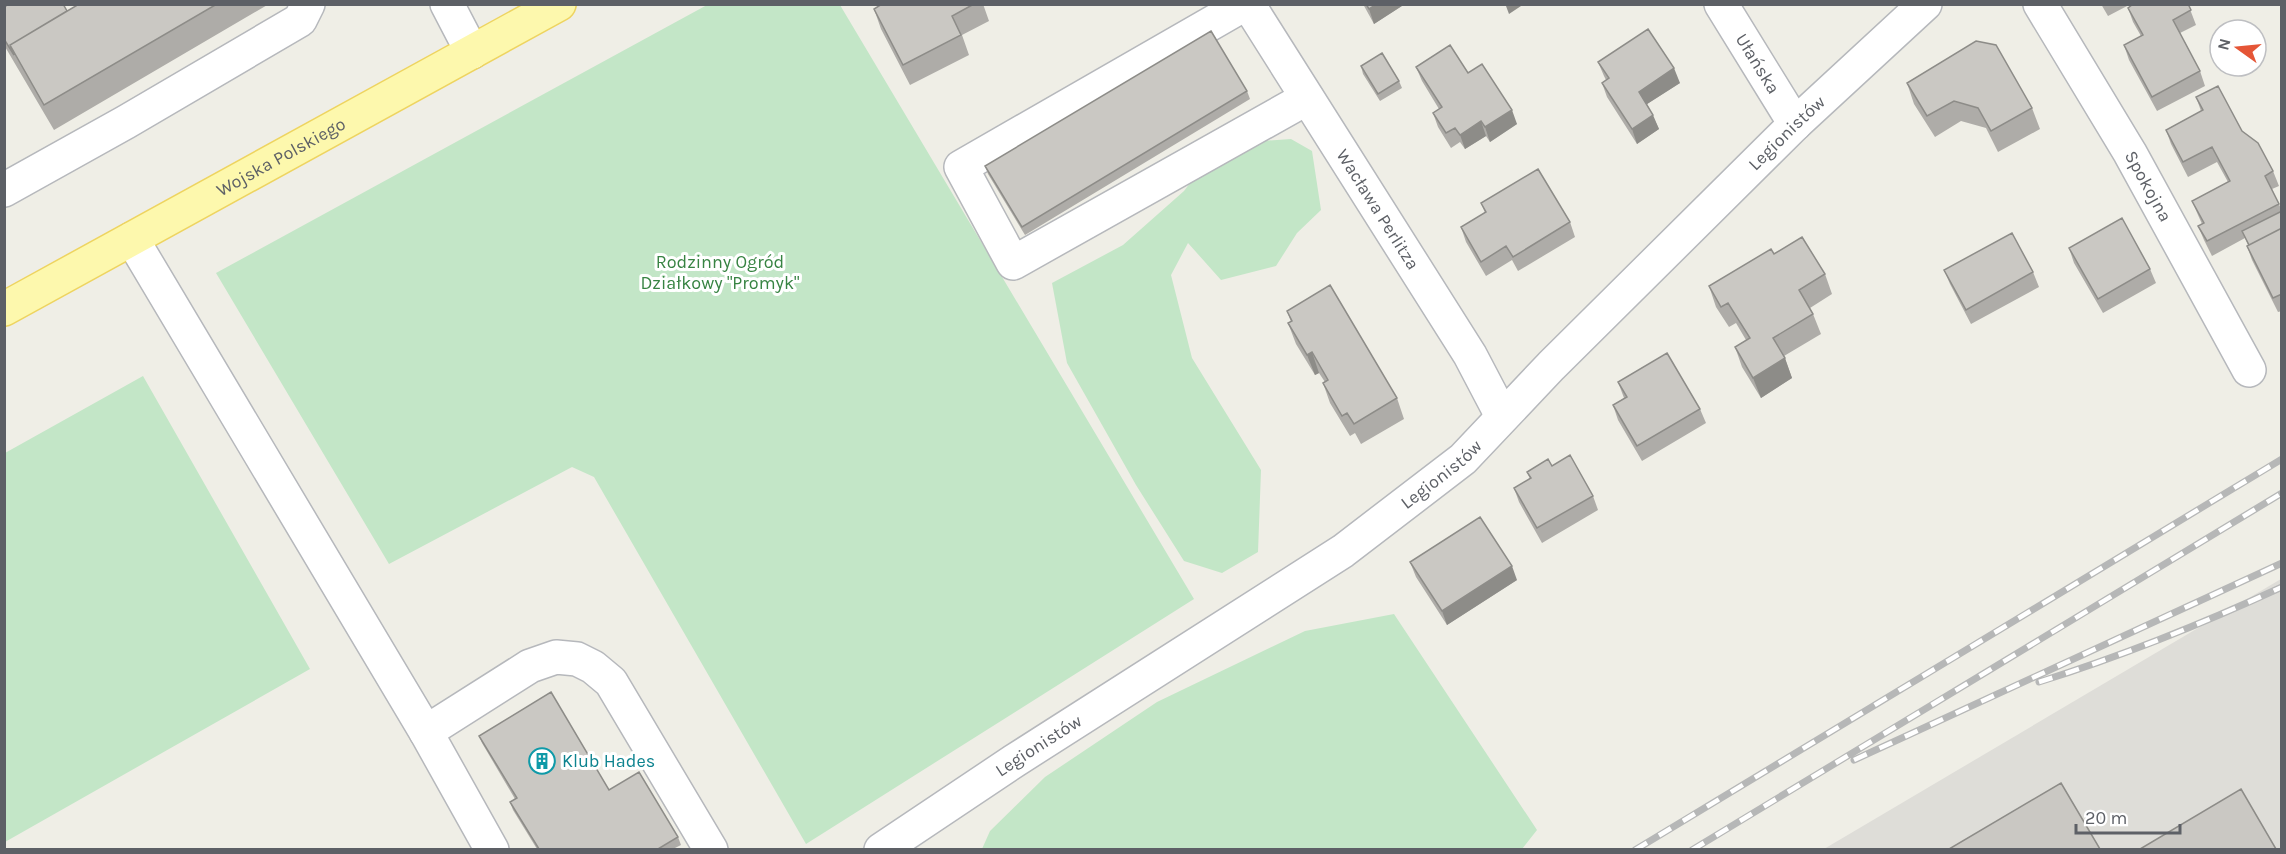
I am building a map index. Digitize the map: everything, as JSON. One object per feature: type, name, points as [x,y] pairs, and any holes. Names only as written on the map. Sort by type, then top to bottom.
[{"type":"main road","name":"Wojska Polskiego","points":[[4,309],[559,4]]},
{"type":"street","points":[[4,190],[300,20],[308,4]]},
{"type":"street","points":[[447,4],[472,52]]},
{"type":"street","points":[[1246,4],[961,167],[1013,263],[1307,98]]},
{"type":"street","name":"Wacława Perlitza","points":[[1246,4],[1470,355],[1502,416]]},
{"type":"street","name":"Ułańska","points":[[1721,4],[1795,124]]},
{"type":"street","name":"Legionistów","points":[[881,849],[1023,754],[1343,551],[1462,459],[1502,416],[1795,124],[1925,4]]},
{"type":"street","name":"Spokojna","points":[[2040,4],[2130,153],[2249,370]]},
{"type":"street","points":[[132,239],[426,732],[492,849]]},
{"type":"street","points":[[426,732],[530,666],[556,657],[577,659],[611,682],[711,849]]},
{"type":"shaded area","points":[[2281,579],[2281,849],[1824,849]]},
{"type":"green space","name":"Rodzinny Ogród Działkowy \"Promyk\"","points":[[707,5],[840,5],[1194,599],[806,844],[594,477],[572,467],[389,564],[216,273]]},
{"type":"green space","points":[[1291,139],[1312,151],[1321,210],[1297,233],[1276,266],[1221,280],[1188,243],[1171,275],[1192,358],[1261,470],[1258,552],[1222,573],[1184,561],[1136,485],[1067,363],[1052,283],[1123,245],[1184,191],[1211,155],[1262,141]]},
{"type":"green space","points":[[143,376],[310,669],[5,842],[5,453]]},
{"type":"green space","points":[[1394,614],[1537,830],[1522,849],[982,849],[990,831],[1045,777],[1157,702],[1305,631]]},
{"type":"building","points":[[9,4],[63,4],[67,11],[10,45],[14,55],[4,39],[4,7]]},
{"type":"building","points":[[79,4],[217,4],[44,105],[10,45]]},
{"type":"building","points":[[882,4],[974,4],[952,16],[961,35],[903,65],[874,9]]},
{"type":"building","points":[[1366,4],[1377,4],[1369,9]]},
{"type":"building","points":[[2131,4],[2188,4],[2191,10],[2173,20],[2200,71],[2152,97],[2124,45],[2143,35],[2128,8]]},
{"type":"building","points":[[1648,29],[1674,68],[1639,92],[1653,115],[1632,129],[1602,83],[1609,78],[1598,62]]},
{"type":"building","points":[[1211,31],[1247,91],[1022,227],[985,166]]},
{"type":"building","points":[[1976,41],[1996,45],[2032,108],[1991,131],[1978,108],[1954,101],[1927,116],[1907,83]]},
{"type":"building","points":[[1450,45],[1468,73],[1482,64],[1512,110],[1485,127],[1481,121],[1460,135],[1455,128],[1446,133],[1433,113],[1442,107],[1416,67]]},
{"type":"building","points":[[1382,53],[1399,81],[1378,94],[1361,66]]},
{"type":"building","points":[[2218,86],[2242,131],[2258,143],[2273,171],[2265,176],[2279,204],[2207,241],[2198,226],[2204,223],[2192,201],[2230,181],[2212,147],[2183,162],[2166,130],[2203,110],[2196,97]]},
{"type":"building","points":[[1538,169],[1570,222],[1513,257],[1506,246],[1481,262],[1461,227],[1486,212],[1481,203]]},
{"type":"building","points":[[2282,211],[2282,228],[2249,245],[2242,231]]},
{"type":"building","points":[[2122,218],[2150,269],[2098,299],[2069,248]]},
{"type":"building","points":[[2282,228],[2282,294],[2273,298],[2247,246]]},
{"type":"building","points":[[2012,233],[2033,272],[1966,310],[1944,270]]},
{"type":"building","points":[[1802,237],[1825,274],[1799,290],[1813,314],[1773,338],[1785,358],[1753,378],[1735,347],[1750,338],[1728,303],[1721,307],[1709,286],[1771,249],[1774,254]]},
{"type":"building","points":[[1330,285],[1397,398],[1354,424],[1347,413],[1342,416],[1323,383],[1328,380],[1312,352],[1307,355],[1288,323],[1292,321],[1287,311]]},
{"type":"building","points":[[1667,353],[1700,409],[1637,446],[1613,405],[1627,397],[1618,382]]},
{"type":"building","points":[[1570,455],[1593,496],[1537,528],[1514,488],[1531,478],[1527,472],[1548,459],[1552,466]]},
{"type":"building","points":[[1480,517],[1512,566],[1442,611],[1410,562]]},
{"type":"building","name":"Klub Hades","points":[[551,692],[609,790],[639,772],[678,837],[658,849],[539,849],[510,802],[517,798],[479,736]]},
{"type":"building","points":[[2061,783],[2100,849],[1949,849]]},
{"type":"building","points":[[2241,789],[2276,849],[2140,849]]},
{"type":"railway","points":[[1635,850],[2282,459]]},
{"type":"railway","points":[[1692,850],[2282,493]]},
{"type":"railway","points":[[1854,760],[2282,563]]},
{"type":"railway","points":[[2039,682],[2162,639],[2282,587]]},
{"type":"place","name":"Klub Hades","points":[[542,761]]}]
